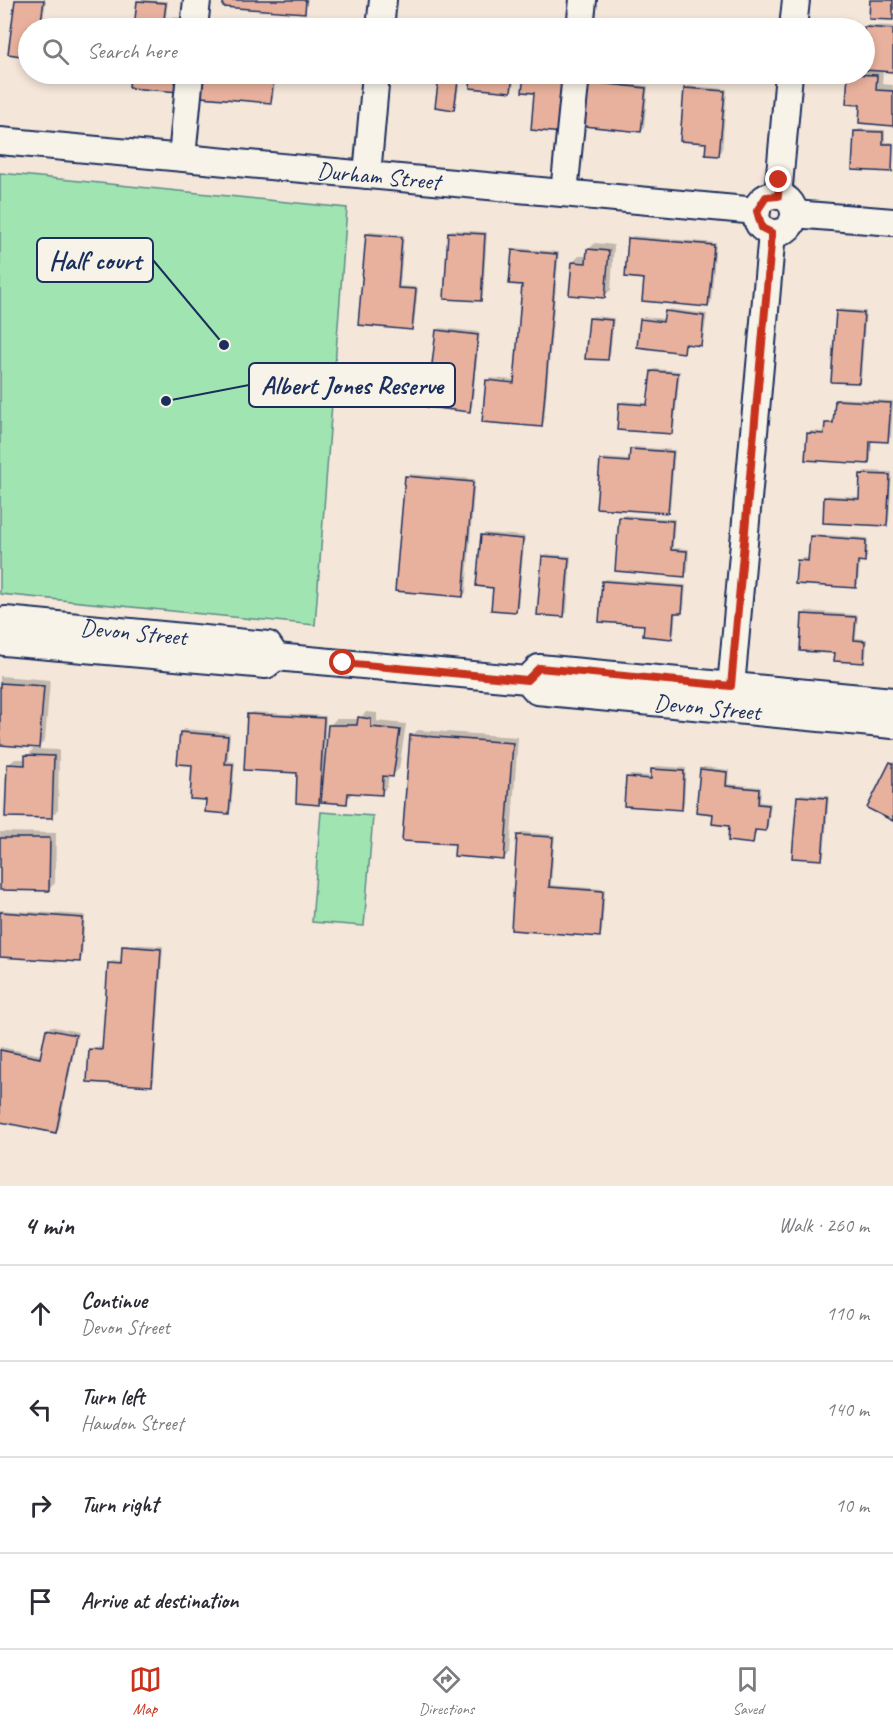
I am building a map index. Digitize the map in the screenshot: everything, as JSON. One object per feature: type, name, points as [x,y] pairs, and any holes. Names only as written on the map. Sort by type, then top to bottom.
[{"type":"street","points":[[195,18],[197,0]]},
{"type":"street","points":[[381,18],[382,0]]},
{"type":"street","points":[[581,18],[583,0]]},
{"type":"street","points":[[794,18],[796,0]]},
{"type":"street","points":[[182,157],[189,84]]},
{"type":"street","points":[[367,175],[375,84]]},
{"type":"street","points":[[564,193],[575,84]]},
{"type":"street","points":[[789,84],[786,205],[788,228],[772,233],[762,228],[757,211],[766,197],[786,205],[893,222]]},
{"type":"street","name":"Durham Street","points":[[0,141],[757,211]]},
{"type":"street","points":[[730,698],[772,233]]},
{"type":"street","name":"Devon Street","points":[[0,623],[5,620],[270,656]]},
{"type":"street","name":"Devon Street","points":[[0,639],[4,642],[270,656],[527,680],[537,691],[893,701]]},
{"type":"street","name":"Devon Street","points":[[730,698],[893,725]]},
{"type":"green space","points":[[0,173],[347,208],[315,625],[0,594]]},
{"type":"green space","points":[[321,812],[373,816],[364,926],[312,922]]},
{"type":"building","points":[[15,0],[44,0],[41,18],[18,18],[18,56],[8,54]]},
{"type":"building","points":[[223,0],[306,0],[305,13],[223,7]]},
{"type":"building","points":[[870,0],[893,0],[893,20],[869,18]]},
{"type":"building","points":[[137,1],[166,3],[164,18],[135,18]]},
{"type":"building","points":[[875,28],[893,29],[893,72],[875,71]]},
{"type":"building","points":[[875,75],[877,75],[876,90],[893,91],[893,126],[859,123],[860,105],[846,104],[847,84],[875,84]]},
{"type":"building","points":[[129,84],[180,84],[179,92],[129,88]]},
{"type":"building","points":[[203,84],[273,84],[271,103],[201,97]]},
{"type":"building","points":[[438,84],[458,84],[454,110],[435,107]]},
{"type":"building","points":[[470,84],[512,84],[511,92],[470,88]]},
{"type":"building","points":[[523,84],[567,84],[562,133],[531,130],[534,93],[522,92]]},
{"type":"building","points":[[589,84],[646,88],[641,132],[584,126]]},
{"type":"building","points":[[684,88],[725,91],[719,156],[705,155],[706,143],[680,141]]},
{"type":"building","points":[[854,131],[883,132],[883,144],[893,144],[892,172],[852,170]]},
{"type":"building","points":[[448,232],[485,234],[481,301],[444,299]]},
{"type":"building","points":[[366,234],[402,237],[398,288],[416,289],[412,330],[358,325]]},
{"type":"building","points":[[628,238],[714,245],[708,307],[642,301],[644,279],[625,277]]},
{"type":"building","points":[[587,249],[609,251],[605,298],[569,295],[572,262],[586,263]]},
{"type":"building","points":[[512,250],[557,254],[542,427],[482,422],[486,380],[514,383],[522,285],[509,284]]},
{"type":"building","points":[[665,311],[704,316],[701,346],[685,344],[684,353],[637,347],[640,319],[663,322]]},
{"type":"building","points":[[836,311],[864,313],[859,383],[831,382]]},
{"type":"building","points":[[589,318],[612,320],[608,360],[585,359]]},
{"type":"building","points":[[436,330],[478,335],[470,412],[427,407]]},
{"type":"building","points":[[651,371],[678,373],[672,434],[617,430],[619,403],[647,405]]},
{"type":"building","points":[[835,400],[891,403],[888,442],[870,441],[869,464],[805,460],[807,433],[824,434],[825,423],[833,423]]},
{"type":"building","points":[[630,449],[673,452],[668,513],[596,508],[600,460],[629,462]]},
{"type":"building","points":[[860,474],[890,475],[887,526],[823,523],[824,497],[859,499]]},
{"type":"building","points":[[405,476],[473,482],[463,597],[395,591]]},
{"type":"building","points":[[619,517],[673,521],[671,550],[687,551],[685,577],[615,571]]},
{"type":"building","points":[[481,535],[523,539],[516,612],[491,610],[493,588],[476,586]]},
{"type":"building","points":[[810,536],[866,540],[865,562],[858,561],[856,588],[795,584],[797,560],[808,561]]},
{"type":"building","points":[[542,556],[569,558],[564,617],[537,615]]},
{"type":"building","points":[[602,581],[684,587],[682,613],[674,613],[672,639],[643,636],[644,625],[599,622]]},
{"type":"building","points":[[802,614],[856,617],[854,640],[865,641],[864,663],[834,661],[835,653],[800,651]]},
{"type":"building","points":[[0,683],[44,686],[39,748],[0,745]]},
{"type":"building","points":[[247,714],[324,718],[319,805],[296,803],[297,773],[244,770]]},
{"type":"building","points":[[358,717],[371,719],[371,727],[400,730],[393,777],[383,776],[382,795],[348,793],[347,804],[321,802],[328,725],[357,725]]},
{"type":"building","points":[[180,732],[228,736],[225,764],[233,764],[229,814],[205,812],[206,800],[190,799],[192,765],[177,764]]},
{"type":"building","points":[[410,735],[513,743],[504,860],[454,856],[455,844],[402,841]]},
{"type":"building","points":[[25,755],[54,756],[52,818],[5,817],[7,764],[25,765]]},
{"type":"building","points":[[890,762],[893,763],[893,821],[867,808]]},
{"type":"building","points":[[651,769],[684,771],[682,810],[624,806],[626,777],[651,779]]},
{"type":"building","points":[[700,769],[727,772],[726,786],[759,789],[758,804],[769,805],[766,831],[755,830],[753,844],[728,841],[729,826],[712,824],[713,814],[696,812]]},
{"type":"building","points":[[797,796],[827,798],[822,860],[792,858]]},
{"type":"building","points":[[517,835],[553,837],[549,887],[603,891],[600,937],[511,930]]},
{"type":"building","points":[[0,838],[50,838],[49,891],[0,890]]},
{"type":"building","points":[[0,912],[83,918],[80,962],[0,957]]},
{"type":"building","points":[[122,946],[161,949],[152,1086],[87,1082],[89,1049],[102,1050],[108,963],[121,964]]},
{"type":"building","points":[[46,1029],[76,1035],[56,1133],[0,1122],[0,1050],[40,1058]]},
{"type":"place","name":"Half court","points":[[224,345]]},
{"type":"place","name":"Albert Jones Reserve","points":[[166,401]]},
{"type":"route","points":[[343,663],[527,680],[539,668],[731,686],[772,233],[762,228],[757,211],[758,206],[766,197],[778,196],[779,180]]}]
